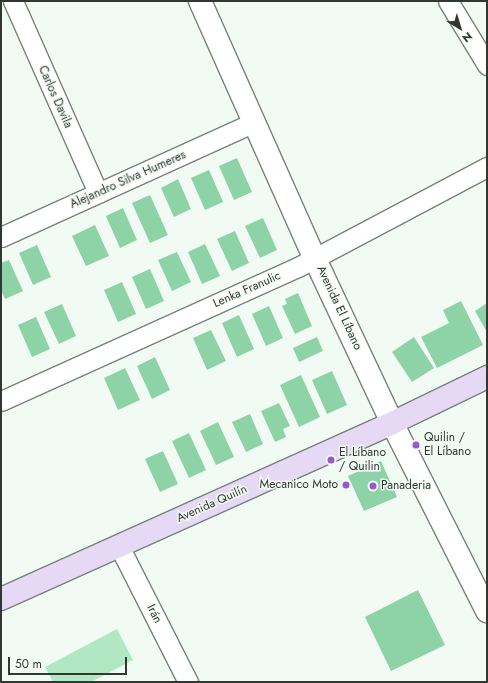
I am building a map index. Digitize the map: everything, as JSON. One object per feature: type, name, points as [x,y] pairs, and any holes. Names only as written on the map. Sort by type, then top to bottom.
[{"type":"main road","name":"Avenida El Líbano","points":[[200,1],[315,259],[392,423],[487,611]]},
{"type":"main road","name":"Avenida Quilín","points":[[1,599],[392,423],[487,377]]},
{"type":"street","name":"Carlos Davila","points":[[13,1],[98,193]]},
{"type":"street","points":[[448,1],[487,65]]},
{"type":"street","name":"Alejandro Silva Humeres","points":[[1,237],[254,122]]},
{"type":"street","name":"Lenka Franulic","points":[[1,401],[315,259],[487,167]]},
{"type":"street","name":"Irán","points":[[119,546],[188,682]]},
{"type":"green space","points":[[117,629],[133,660],[91,682],[53,682],[45,667]]},
{"type":"building","points":[[237,158],[252,192],[234,200],[219,166]]},
{"type":"building","points":[[209,170],[223,202],[205,210],[191,178]]},
{"type":"building","points":[[178,179],[191,209],[174,217],[161,188]]},
{"type":"building","points":[[150,195],[168,235],[150,243],[132,203]]},
{"type":"building","points":[[123,208],[137,240],[120,248],[106,216]]},
{"type":"building","points":[[263,218],[277,250],[260,258],[245,226]]},
{"type":"building","points":[[95,225],[109,256],[86,266],[72,236]]},
{"type":"building","points":[[235,231],[249,263],[232,271],[217,239]]},
{"type":"building","points":[[205,244],[220,276],[202,284],[188,252]]},
{"type":"building","points":[[37,245],[51,277],[33,285],[19,253]]},
{"type":"building","points":[[177,252],[191,282],[172,291],[158,260]]},
{"type":"building","points":[[9,260],[23,291],[5,299],[1,290],[1,263]]},
{"type":"building","points":[[150,269],[164,301],[146,309],[132,277]]},
{"type":"building","points":[[122,282],[136,314],[118,322],[104,290]]},
{"type":"building","points":[[298,293],[312,326],[295,334],[282,306],[287,304],[285,299]]},
{"type":"building","points":[[461,301],[483,345],[437,368],[421,337],[449,323],[443,310]]},
{"type":"building","points":[[487,303],[487,332],[475,311]]},
{"type":"building","points":[[62,304],[76,336],[59,344],[44,312]]},
{"type":"building","points":[[269,306],[283,338],[266,346],[252,314]]},
{"type":"building","points":[[239,315],[254,349],[237,357],[222,323]]},
{"type":"building","points":[[36,317],[50,349],[32,357],[18,325]]},
{"type":"building","points":[[211,330],[226,361],[207,370],[193,338]]},
{"type":"building","points":[[317,337],[323,351],[299,362],[293,348]]},
{"type":"building","points":[[414,337],[434,368],[412,382],[392,352]]},
{"type":"building","points":[[155,357],[170,390],[152,399],[137,366]]},
{"type":"building","points":[[125,368],[140,400],[118,410],[104,378]]},
{"type":"building","points":[[332,371],[347,405],[327,414],[312,380]]},
{"type":"building","points":[[301,375],[320,417],[299,427],[280,385]]},
{"type":"building","points":[[279,403],[290,426],[283,429],[286,437],[275,442],[261,411]]},
{"type":"building","points":[[250,414],[263,444],[246,452],[232,422]]},
{"type":"building","points":[[218,422],[234,457],[216,465],[200,431]]},
{"type":"building","points":[[189,433],[206,470],[189,478],[172,441]]},
{"type":"building","points":[[163,451],[178,484],[160,492],[145,459]]},
{"type":"building","name":"Panaderia","points":[[381,461],[397,497],[364,511],[348,476]]},
{"type":"building","points":[[418,590],[445,645],[391,671],[365,617]]},
{"type":"place","name":"Quilin / El Líbano","points":[[416,445]]},
{"type":"place","name":"El Líbano / Quilin","points":[[331,460]]},
{"type":"place","name":"Mecanico Moto","points":[[346,485]]},
{"type":"place","name":"Panaderia","points":[[373,486]]}]
